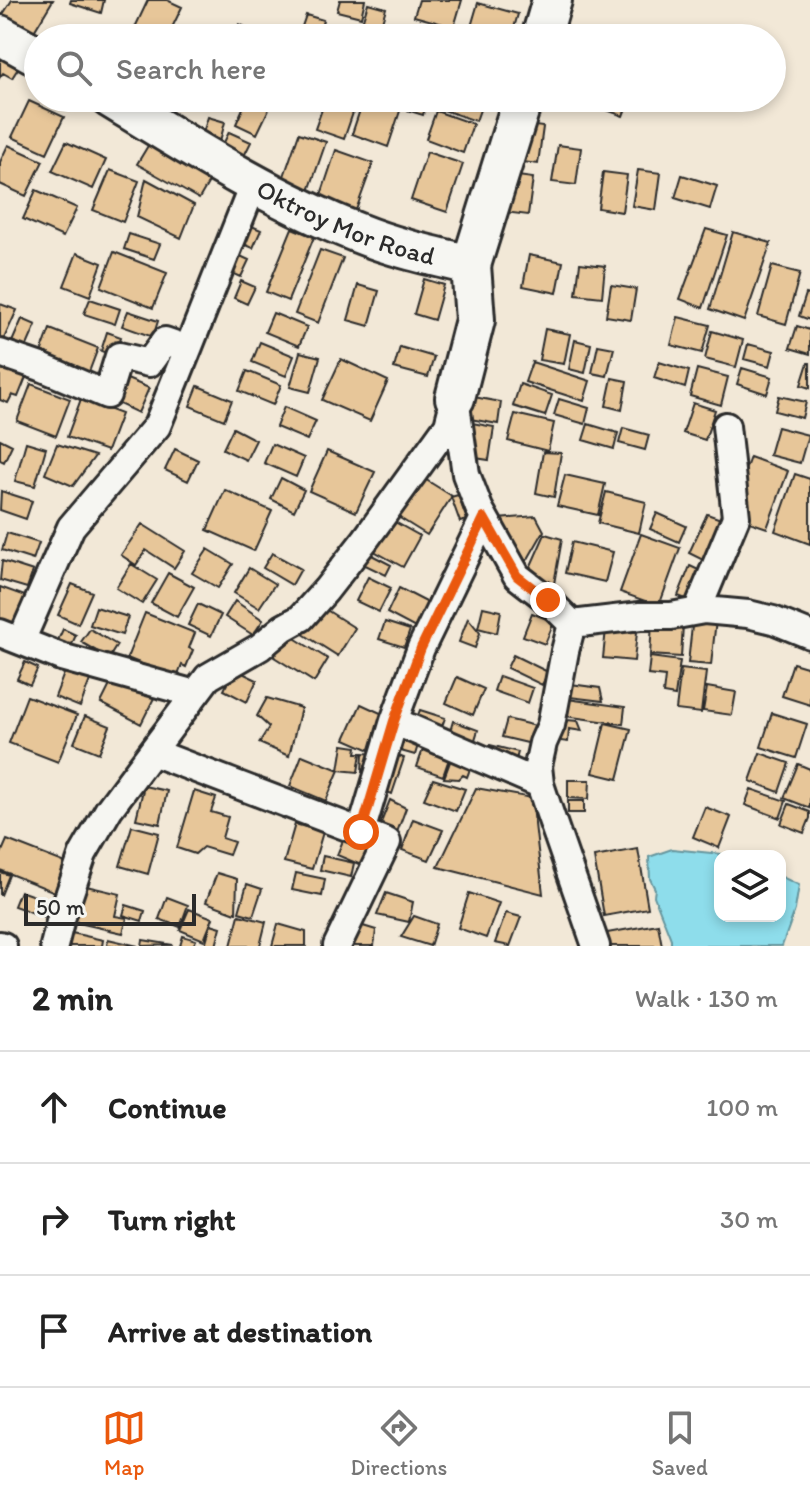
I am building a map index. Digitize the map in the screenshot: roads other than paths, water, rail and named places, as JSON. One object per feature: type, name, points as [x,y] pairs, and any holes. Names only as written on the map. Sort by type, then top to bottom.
[{"type":"main road","points":[[545,24],[552,0]]},
{"type":"main road","points":[[0,35],[24,48]]},
{"type":"main road","name":"Oktroy Mor Road","points":[[133,112],[202,155],[302,209],[361,234],[471,265],[475,320],[455,398]]},
{"type":"main road","points":[[471,265],[519,112]]},
{"type":"street","points":[[195,694],[61,657],[10,637],[71,527],[157,426],[254,183]]},
{"type":"street","points":[[0,353],[107,395],[119,356],[149,363],[165,341],[188,349]]},
{"type":"street","points":[[455,398],[466,474],[484,518],[517,576],[572,624]]},
{"type":"street","points":[[54,946],[83,854],[109,809],[208,677],[260,647],[301,618],[326,590],[448,425],[455,398]]},
{"type":"street","points":[[697,611],[736,517],[726,426]]},
{"type":"street","points":[[361,832],[394,721],[421,648],[484,518]]},
{"type":"street","points":[[572,624],[697,611],[748,614],[810,635]]},
{"type":"street","points":[[572,624],[551,725],[538,766],[540,784],[596,946]]},
{"type":"street","points":[[394,721],[540,784]]},
{"type":"street","points":[[152,752],[387,842],[337,946]]},
{"type":"water","points":[[672,849],[714,853],[714,922],[786,922],[786,879],[799,885],[795,910],[782,946],[671,946],[654,896],[649,857]]}]
